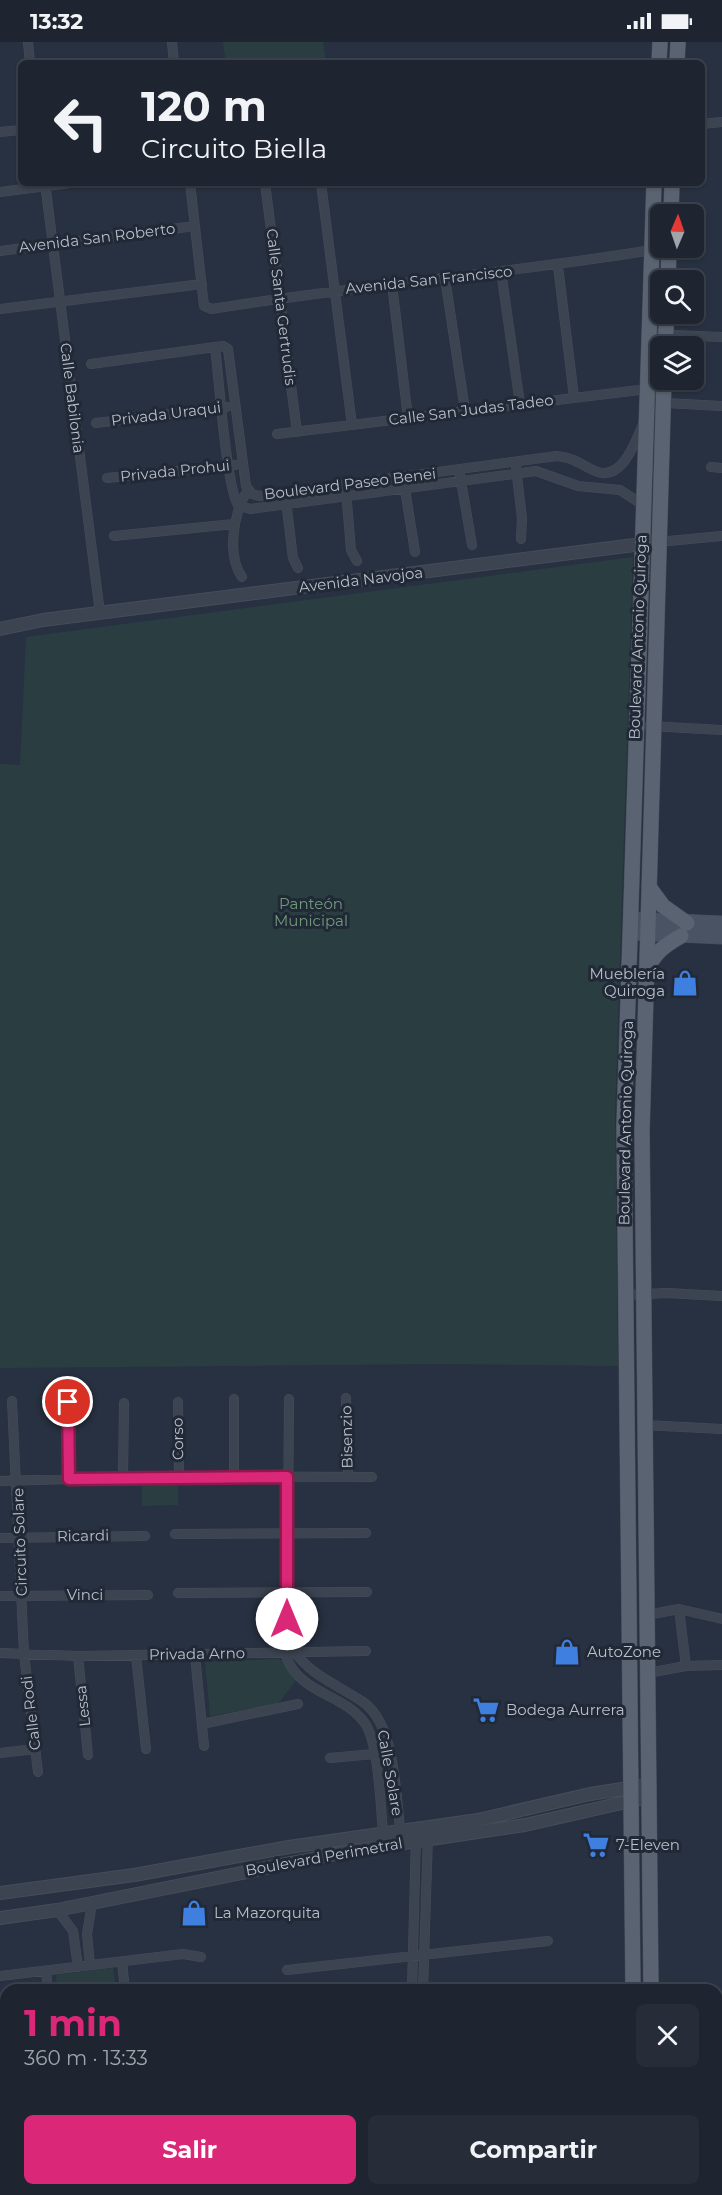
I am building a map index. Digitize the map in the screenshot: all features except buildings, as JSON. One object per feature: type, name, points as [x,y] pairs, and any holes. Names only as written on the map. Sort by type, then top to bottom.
[{"type":"main road","points":[[659,60],[660,42]]},
{"type":"main road","points":[[677,60],[678,42]]},
{"type":"main road","name":"Boulevard Antonio Quiroga","points":[[653,204],[654,186]]},
{"type":"main road","points":[[671,204],[672,186]]},
{"type":"main road","name":"Boulevard Antonio Quiroga","points":[[633,1984],[624,1126],[652,258]]},
{"type":"main road","name":"Boulevard Antonio Quiroga","points":[[651,1984],[642,1131],[664,390]]},
{"type":"main road","points":[[649,887],[684,929]]},
{"type":"main road","points":[[646,973],[652,957],[684,929],[722,923]]},
{"type":"main road","points":[[631,926],[684,929],[722,937]]},
{"type":"street","points":[[28,42],[30,60]]},
{"type":"street","points":[[172,42],[174,60]]},
{"type":"street","points":[[705,124],[722,122]]},
{"type":"street","points":[[0,132],[18,130]]},
{"type":"street","points":[[0,192],[39,186]]},
{"type":"street","name":"Calle Babilonia","points":[[45,186],[100,613]]},
{"type":"street","points":[[0,309],[202,284],[190,186]]},
{"type":"street","name":"Calle Santa Gertrudis","points":[[265,186],[297,432]]},
{"type":"street","points":[[321,186],[352,424]]},
{"type":"street","name":"Avenida San Roberto","points":[[0,250],[195,226]]},
{"type":"street","name":"Avenida San Francisco","points":[[202,284],[204,306],[207,308],[392,284],[558,266],[650,250]]},
{"type":"street","points":[[558,266],[574,397]]},
{"type":"street","points":[[501,271],[520,404]]},
{"type":"street","points":[[445,278],[465,410]]},
{"type":"street","points":[[392,284],[408,418]]},
{"type":"street","points":[[649,334],[654,336]]},
{"type":"street","points":[[704,338],[722,337]]},
{"type":"street","name":"Boulevard Paseo Benei","points":[[215,347],[223,346],[228,349],[248,490],[259,496],[346,491]]},
{"type":"street","points":[[91,364],[215,347],[229,466],[234,499],[238,506]]},
{"type":"street","name":"Calle San Judas Tadeo","points":[[277,434],[574,397],[646,402],[657,390]]},
{"type":"street","points":[[612,487],[613,471],[633,447],[646,402],[722,406]]},
{"type":"street","name":"Privada Uraqui","points":[[96,423],[236,406]]},
{"type":"street","name":"Boulevard Paseo Benei","points":[[238,506],[250,509],[287,504],[346,491],[460,475],[516,462],[564,456],[600,473],[613,471]]},
{"type":"street","points":[[516,462],[522,518],[521,539]]},
{"type":"street","name":"Privada Prohui","points":[[106,478],[243,464]]},
{"type":"street","points":[[711,467],[722,468]]},
{"type":"street","name":"Boulevard Paseo Benei","points":[[460,475],[517,474],[541,471],[578,486],[612,487],[629,493],[643,505]]},
{"type":"street","points":[[460,475],[472,545]]},
{"type":"street","points":[[404,482],[414,552]]},
{"type":"street","points":[[242,577],[236,566],[234,524],[238,506],[248,490]]},
{"type":"street","points":[[346,491],[351,550],[357,561]]},
{"type":"street","points":[[285,493],[293,558],[298,568]]},
{"type":"street","points":[[114,536],[234,524]]},
{"type":"street","name":"Avenida Navojoa","points":[[0,628],[100,613],[641,544],[722,536]]},
{"type":"street","points":[[635,726],[722,729]]},
{"type":"street","points":[[625,1295],[644,1293],[722,1296]]},
{"type":"street","name":"Bisenzio","points":[[346,1398],[348,1477]]},
{"type":"street","points":[[234,1399],[234,1476]]},
{"type":"street","name":"Calle Solare","points":[[289,1400],[287,1640],[296,1674],[326,1696],[357,1714],[369,1731],[370,1755],[378,1779],[384,1839]]},
{"type":"street","points":[[0,1481],[17,1480],[12,1401]]},
{"type":"street","points":[[68,1402],[69,1479]]},
{"type":"street","name":"Corso","points":[[178,1402],[179,1476]]},
{"type":"street","points":[[123,1477],[124,1403]]},
{"type":"street","points":[[644,1425],[722,1429]]},
{"type":"street","name":"Circuito Solare","points":[[24,1654],[17,1480],[179,1476],[372,1477]]},
{"type":"street","points":[[175,1534],[366,1533]]},
{"type":"street","name":"Ricardi","points":[[0,1538],[145,1536]]},
{"type":"street","points":[[178,1593],[367,1592]]},
{"type":"street","name":"Vinci","points":[[0,1596],[148,1595]]},
{"type":"street","points":[[647,1615],[679,1609],[722,1619]]},
{"type":"street","points":[[679,1609],[686,1666]]},
{"type":"street","name":"Privada Arno","points":[[136,1655],[366,1651]]},
{"type":"street","points":[[0,1653],[78,1656],[136,1655],[146,1749]]},
{"type":"street","name":"Calle Solare","points":[[290,1653],[310,1670],[366,1704],[382,1726],[393,1777],[401,1836]]},
{"type":"street","name":"Calle Rodi","points":[[24,1654],[38,1772]]},
{"type":"street","points":[[195,1655],[204,1746]]},
{"type":"street","name":"Lessa","points":[[78,1656],[88,1755]]},
{"type":"street","points":[[648,1672],[686,1666],[722,1665]]},
{"type":"street","points":[[326,1696],[332,1684]]},
{"type":"street","points":[[202,1724],[298,1704]]},
{"type":"street","points":[[369,1731],[382,1726]]},
{"type":"street","points":[[0,1753],[35,1749]]},
{"type":"street","points":[[330,1758],[370,1755]]},
{"type":"street","points":[[378,1779],[393,1777]]},
{"type":"street","name":"Boulevard Perimetral","points":[[0,1918],[57,1910],[506,1815],[648,1791]]},
{"type":"street","points":[[412,1984],[422,1833]]},
{"type":"street","points":[[422,1833],[427,1914],[423,1984]]},
{"type":"street","name":"Boulevard Perimetral","points":[[0,1893],[97,1880],[289,1847],[384,1839]]},
{"type":"street","points":[[278,1864],[289,1847]]},
{"type":"street","points":[[90,1965],[87,1942],[101,1888],[97,1880]]},
{"type":"street","points":[[57,1910],[73,1931],[78,1967]]},
{"type":"street","points":[[415,1914],[427,1914]]},
{"type":"street","points":[[287,1970],[549,1941]]},
{"type":"street","points":[[76,1944],[87,1942]]},
{"type":"street","points":[[0,1976],[183,1954],[201,1957]]},
{"type":"street","points":[[122,1962],[124,1984]]},
{"type":"street","points":[[46,1971],[47,1984]]},
{"type":"green space","points":[[223,42],[323,42],[326,60],[226,60]]},
{"type":"green space","name":"Panteón Municipal","points":[[633,557],[615,1114],[618,1366],[441,1364],[0,1368],[0,764],[20,765],[26,637]]},
{"type":"green space","points":[[142,1484],[178,1484],[178,1505],[142,1506]]},
{"type":"green space","points":[[280,1659],[296,1680],[278,1704],[210,1716],[205,1662]]},
{"type":"green space","points":[[113,1968],[115,1984],[57,1984],[56,1975]]},
{"type":"place","name":"Mueblería Quiroga","points":[[685,983]]},
{"type":"place","name":"AutoZone","points":[[567,1652]]},
{"type":"place","name":"Bodega Aurrera","points":[[486,1710]]},
{"type":"place","name":"7-Eleven","points":[[596,1845]]},
{"type":"place","name":"La Mazorquita","points":[[194,1913]]},
{"type":"route","points":[[68,1402],[69,1479],[179,1476],[287,1477],[287,1619]]}]
